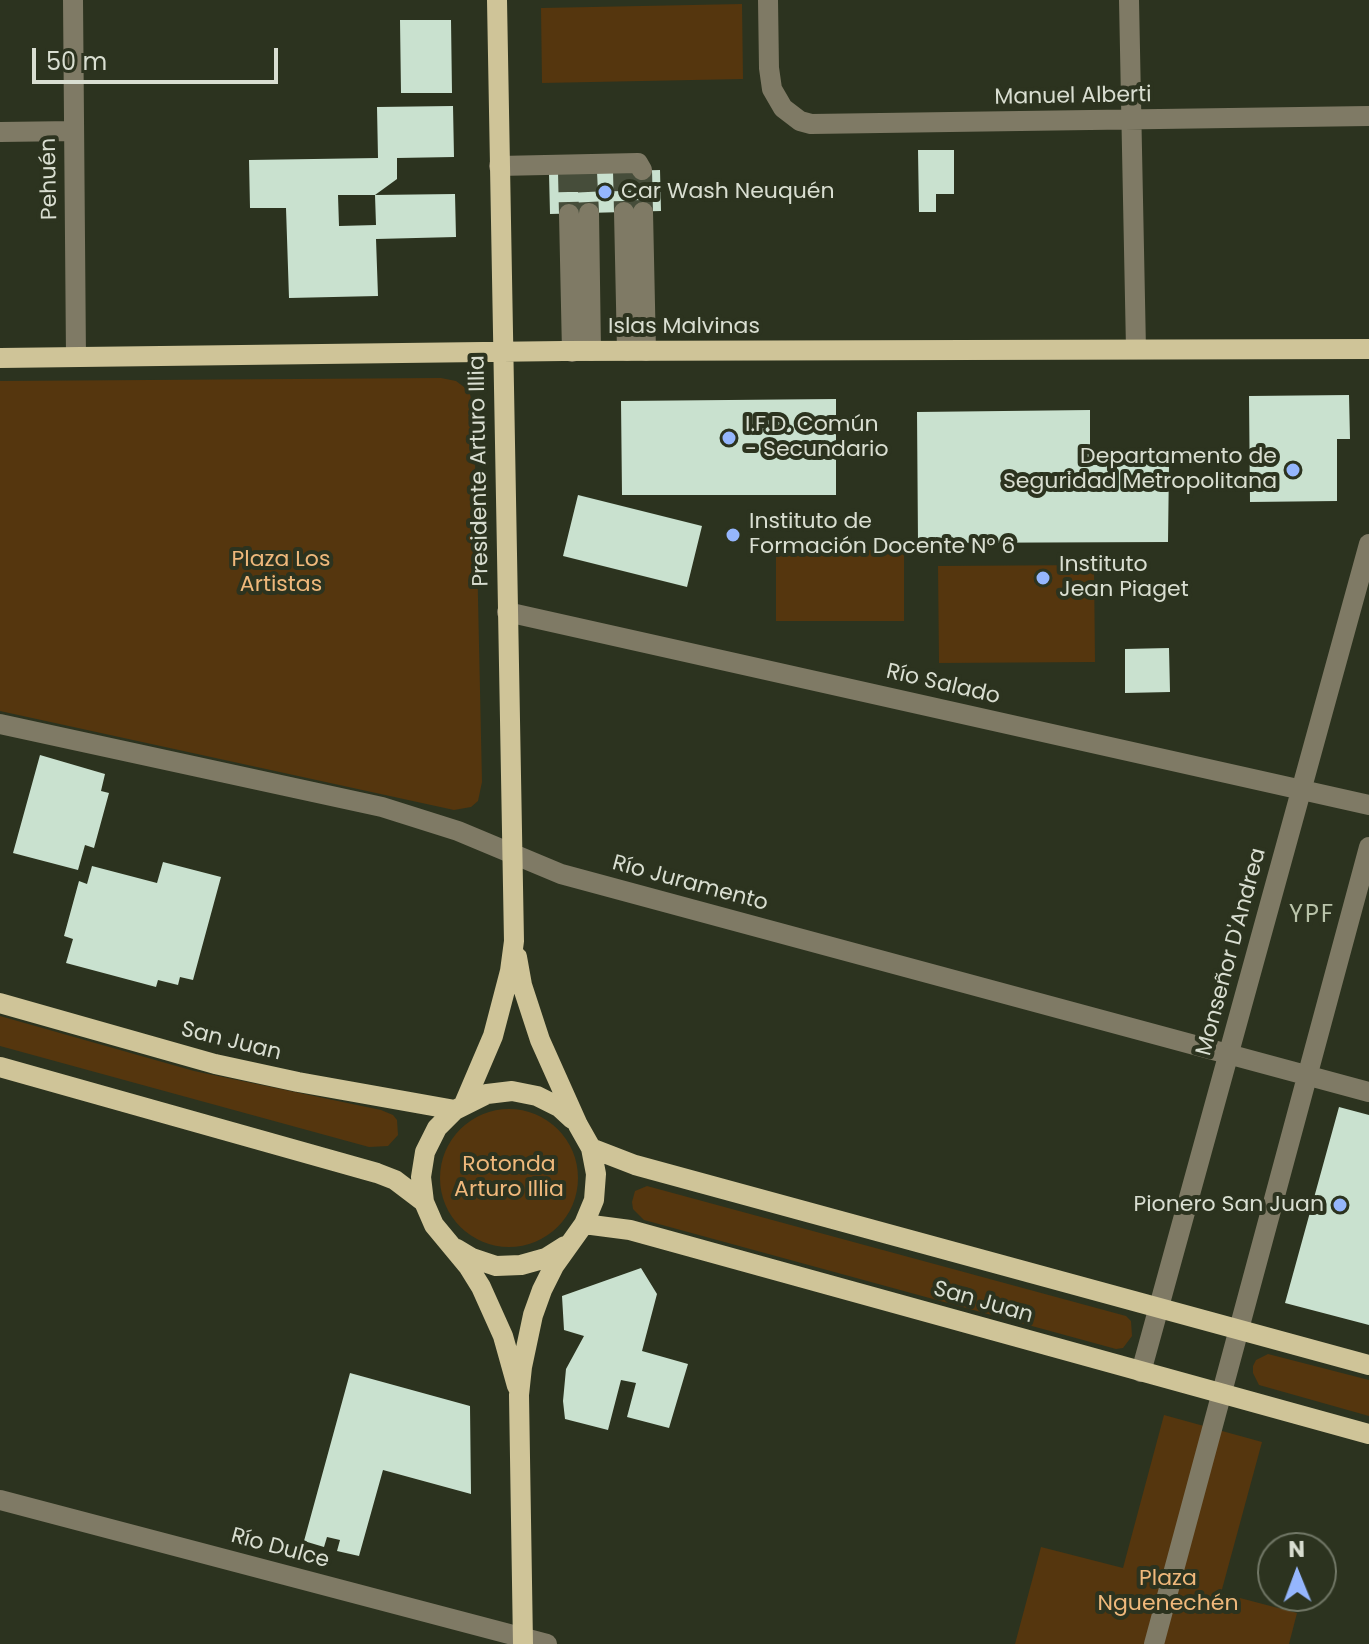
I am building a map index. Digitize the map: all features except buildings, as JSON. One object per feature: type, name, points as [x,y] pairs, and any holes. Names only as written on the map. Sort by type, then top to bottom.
[{"type":"main road","name":"Presidente Arturo Illia","points":[[459,1107],[493,1036],[510,971],[514,941],[497,0]]},
{"type":"main road","name":"Islas Malvinas","points":[[0,358],[636,351],[1369,349]]},
{"type":"main road","name":"Presidente Arturo Illia","points":[[514,941],[531,1013],[578,1125],[591,1148],[596,1174],[594,1200],[584,1224],[554,1266],[533,1315],[519,1395],[523,1641]]},
{"type":"main road","name":"San Juan","points":[[0,1003],[215,1064],[459,1107]]},
{"type":"main road","points":[[0,1067],[356,1166],[395,1180],[424,1202]]},
{"type":"main road","name":"Presidente Arturo Illia","points":[[519,1395],[493,1312],[468,1266],[434,1225],[424,1202],[421,1177],[425,1152],[437,1128],[459,1107],[487,1094],[512,1091],[537,1096],[559,1107],[578,1125]]},
{"type":"main road","name":"San Juan","points":[[591,1148],[635,1165],[1369,1365]]},
{"type":"main road","name":"San Juan","points":[[584,1224],[630,1230],[1369,1434]]},
{"type":"main road","name":"Presidente Arturo Illia","points":[[450,1244],[472,1258],[496,1266],[521,1265],[546,1258],[567,1245]]},
{"type":"street","name":"Pehuén","points":[[73,0],[76,357]]},
{"type":"street","name":"Manuel Alberti","points":[[768,0],[769,78],[783,108],[800,121],[822,125],[1369,116]]},
{"type":"street","points":[[1129,0],[1136,349]]},
{"type":"street","points":[[0,132],[74,131]]},
{"type":"street","points":[[499,166],[629,168]]},
{"type":"street","points":[[633,212],[636,351]]},
{"type":"street","points":[[579,213],[582,352]]},
{"type":"street","name":"Monseñor D'Andrea","points":[[1141,1372],[1369,544]]},
{"type":"street","name":"Río Salado","points":[[507,612],[1369,805]]},
{"type":"street","name":"Río Juramento","points":[[0,724],[382,807],[433,822],[561,874],[1369,1092]]},
{"type":"street","points":[[1154,1644],[1369,847]]},
{"type":"street","name":"Río Dulce","points":[[0,1500],[523,1641],[547,1644]]},
{"type":"green space","points":[[742,4],[743,79],[542,83],[541,8]]},
{"type":"green space","name":"Plaza Los Artistas","points":[[441,378],[456,381],[464,387],[470,394],[474,414],[482,782],[478,801],[471,807],[454,810],[0,711],[0,381]]},
{"type":"green space","points":[[776,550],[904,550],[904,621],[776,621]]},
{"type":"green space","points":[[1094,565],[1095,662],[939,663],[938,566]]},
{"type":"green space","points":[[0,1016],[194,1071],[381,1110],[397,1120],[398,1135],[388,1146],[369,1147],[0,1046]]},
{"type":"green space","name":"Rotonda Arturo Illia","points":[[509,1109],[536,1114],[558,1129],[573,1151],[578,1178],[573,1205],[558,1227],[536,1242],[509,1247],[482,1242],[460,1227],[445,1205],[440,1178],[445,1151],[460,1129],[482,1114]]},
{"type":"green space","points":[[647,1186],[1126,1316],[1131,1321],[1132,1336],[1123,1348],[1116,1349],[644,1220],[633,1209],[632,1202],[635,1191]]},
{"type":"green space","points":[[1268,1354],[1369,1380],[1369,1416],[1259,1385],[1253,1366],[1256,1360]]},
{"type":"green space","name":"Plaza Nguenechén","points":[[1164,1415],[1262,1442],[1221,1593],[1257,1602],[1257,1612],[1297,1613],[1289,1644],[1015,1644],[1041,1547],[1123,1568]]},
{"type":"tunnel","points":[[642,170],[643,212]]},
{"type":"tunnel","points":[[623,171],[624,212]]},
{"type":"tunnel","points":[[568,172],[569,214]]},
{"type":"tunnel","points":[[587,172],[589,213]]},
{"type":"place","name":"Car Wash Neuquén","points":[[605,192]]},
{"type":"place","name":"I.F.D. Común - Secundario","points":[[729,438]]},
{"type":"place","name":"Departamento de Seguridad Metropolitana","points":[[1293,470]]},
{"type":"place","name":"Instituto de Formación Docente N° 6","points":[[733,535]]},
{"type":"place","name":"Instituto Jean Piaget","points":[[1043,578]]},
{"type":"place","name":"Pionero San Juan","points":[[1340,1205]]},
{"type":"district","name":"YPF","points":[[1312,916]]}]
